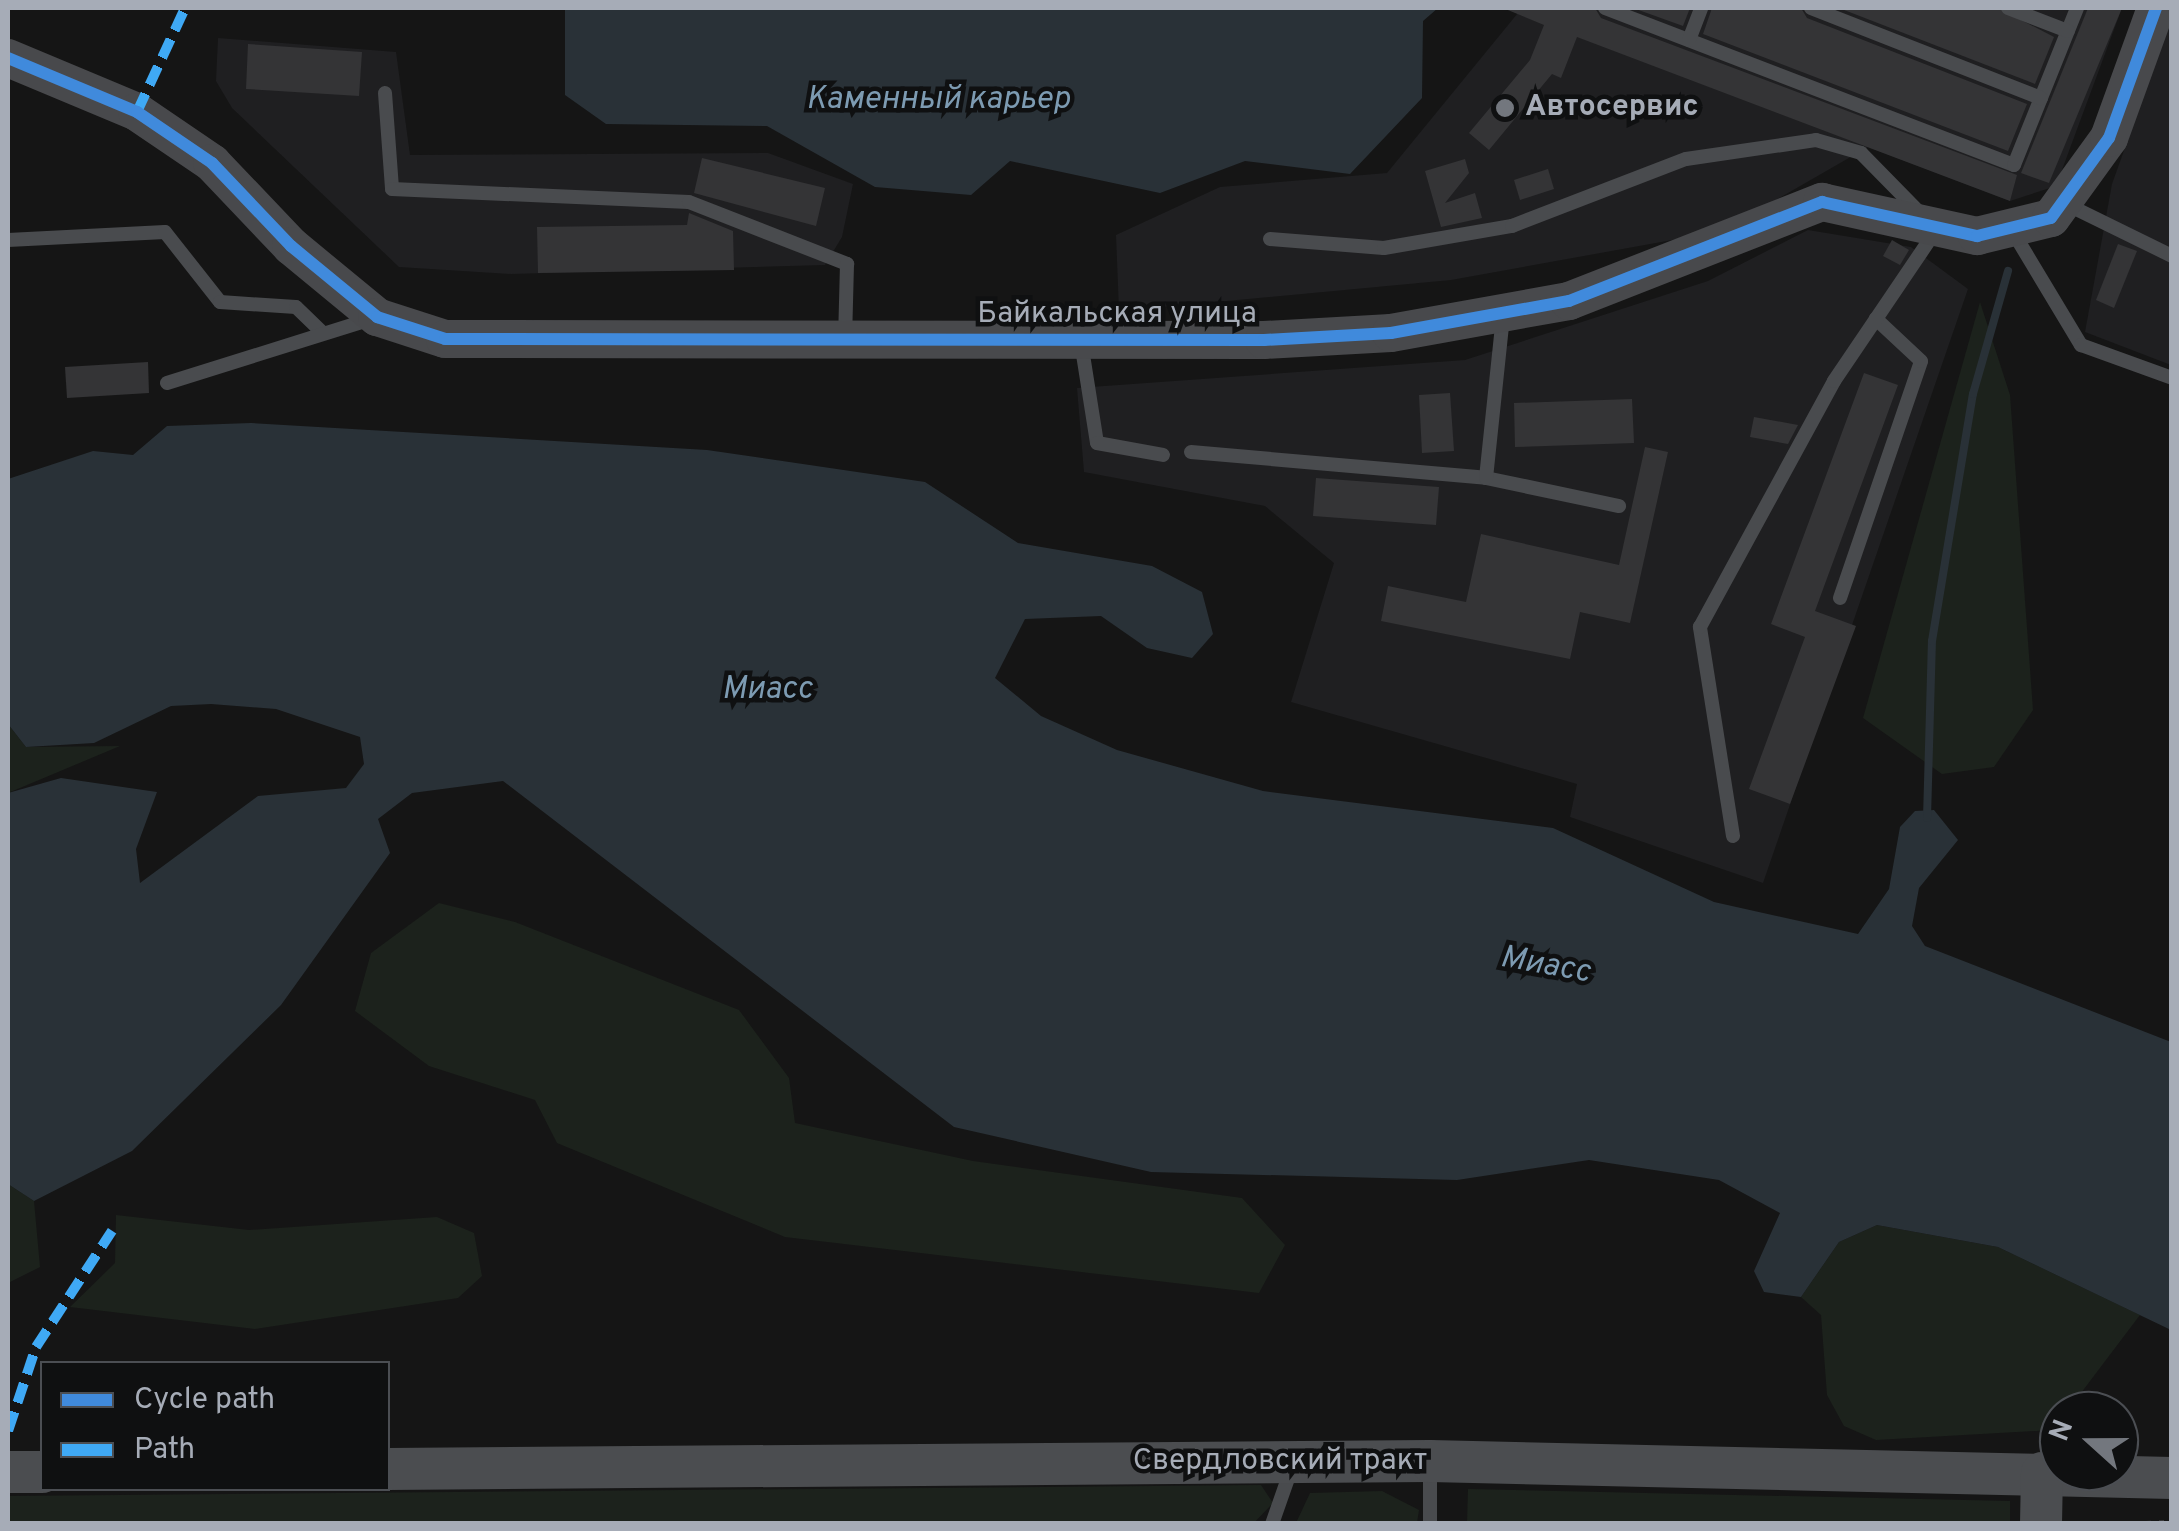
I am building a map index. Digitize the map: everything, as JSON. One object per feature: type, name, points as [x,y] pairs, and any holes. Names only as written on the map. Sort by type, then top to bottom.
[{"type":"main road","name":"Свердловский тракт","points":[[390,1469],[1430,1460],[2039,1473]]},
{"type":"main road","points":[[8,1472],[40,1472]]},
{"type":"main road","name":"Свердловский тракт","points":[[2139,1477],[2172,1478]]},
{"type":"main road","points":[[2041,1524],[2042,1491]]},
{"type":"street","points":[[2013,232],[2065,204],[2109,138],[2156,8]]},
{"type":"street","name":"Байкальская улица","points":[[8,58],[136,112],[212,163],[291,246],[377,317],[445,339],[1081,342],[1391,333],[1503,313],[1648,276],[1822,202],[1935,226],[2013,232]]},
{"type":"lane","points":[[1605,8],[2014,165],[2078,8]]},
{"type":"lane","points":[[1689,40],[1701,8]]},
{"type":"lane","points":[[1811,8],[2041,98]]},
{"type":"lane","points":[[2008,8],[2068,31]]},
{"type":"lane","points":[[385,92],[392,189],[689,202],[847,264],[846,340]]},
{"type":"lane","points":[[1270,239],[1384,248],[1512,226],[1686,160],[1816,140],[1862,153],[1935,226],[1876,319],[1700,626],[1733,836]]},
{"type":"lane","points":[[2065,204],[2172,256]]},
{"type":"lane","points":[[8,240],[165,232],[220,302],[296,307],[323,333]]},
{"type":"lane","points":[[2013,232],[2081,345],[2172,378]]},
{"type":"lane","points":[[1486,478],[1503,313]]},
{"type":"lane","points":[[167,383],[377,317]]},
{"type":"lane","points":[[1840,598],[1920,361],[1876,319]]},
{"type":"lane","points":[[1081,342],[1097,443],[1163,456]]},
{"type":"lane","points":[[1191,452],[1486,478],[1619,506]]},
{"type":"lane","points":[[1430,1460],[1430,1524]]},
{"type":"lane","points":[[1272,1524],[1294,1462]]},
{"type":"path","points":[[2120,1524],[2172,1522]]},
{"type":"shaded area","points":[[1522,8],[2122,8],[2056,186],[2010,201],[1868,147],[1722,231],[1451,280],[1119,311],[1116,235],[1220,187],[1387,173]]},
{"type":"shaded area","points":[[2171,19],[2171,365],[2085,332],[2112,184]]},
{"type":"shaded area","points":[[218,38],[396,52],[410,155],[768,153],[853,184],[842,237],[825,265],[511,274],[399,267],[232,108],[216,81]]},
{"type":"shaded area","points":[[1808,230],[1911,247],[1968,289],[1763,883],[1570,817],[1577,784],[1291,702],[1334,563],[1265,506],[1084,472],[1077,388],[1465,360],[1708,281]]},
{"type":"shaded area","points":[[1980,302],[2010,395],[2033,710],[1994,767],[1942,774],[1863,718]]},
{"type":"shaded area","points":[[8,724],[26,747],[120,746],[8,793]]},
{"type":"shaded area","points":[[439,903],[515,922],[739,1010],[789,1078],[795,1123],[973,1161],[1242,1198],[1285,1245],[1259,1293],[785,1237],[557,1143],[535,1100],[429,1066],[355,1011],[371,953]]},
{"type":"shaded area","points":[[8,1184],[34,1201],[40,1267],[8,1283]]},
{"type":"shaded area","points":[[116,1215],[249,1230],[437,1217],[474,1233],[482,1276],[458,1298],[255,1329],[70,1307],[115,1263]]},
{"type":"shaded area","points":[[1877,1225],[1998,1247],[2140,1315],[2083,1391],[2039,1391],[2039,1431],[1876,1440],[1844,1426],[1827,1395],[1821,1315],[1801,1297],[1839,1242]]},
{"type":"shaded area","points":[[1261,1485],[1273,1503],[1253,1524],[8,1524],[8,1496]]},
{"type":"shaded area","points":[[1468,1489],[2010,1501],[2010,1523],[1467,1523]]},
{"type":"shaded area","points":[[1382,1491],[1419,1510],[1417,1523],[1296,1523],[1310,1493]]},
{"type":"water","name":"Каменный карьер","points":[[565,8],[1438,8],[1423,21],[1422,98],[1350,174],[1245,161],[1160,193],[1010,161],[971,195],[875,187],[767,126],[606,124],[565,95]]},
{"type":"water","name":"Миасс","points":[[251,423],[707,450],[925,482],[1018,543],[1152,566],[1202,592],[1213,634],[1192,658],[1147,648],[1101,616],[1025,619],[995,678],[1041,716],[1117,750],[1263,791],[1553,828],[1714,902],[1858,934],[1889,889],[1900,827],[1915,811],[1934,810],[1958,840],[1919,888],[1912,926],[1925,946],[2171,1042],[2171,1330],[1998,1247],[1877,1225],[1839,1242],[1801,1297],[1764,1292],[1754,1271],[1780,1213],[1719,1180],[1589,1160],[1457,1180],[1151,1172],[954,1127],[503,781],[412,793],[378,819],[390,853],[281,1005],[132,1151],[34,1201],[8,1184],[8,793],[61,778],[157,792],[136,849],[140,883],[258,796],[346,788],[364,764],[360,737],[276,709],[211,704],[171,706],[94,743],[26,747],[8,724],[8,479],[93,451],[133,455],[167,426]]},
{"type":"building","points":[[1503,8],[1595,8],[1601,18],[2017,175],[2010,201],[1577,37],[1561,78],[1552,74],[1489,150],[1469,133],[1530,60],[1544,25]]},
{"type":"building","points":[[1633,8],[1690,8],[1683,26]]},
{"type":"building","points":[[1712,8],[1801,8],[1807,18],[2027,104],[2008,151],[1703,34]]},
{"type":"building","points":[[1839,8],[1998,8],[2054,37],[2035,84]]},
{"type":"building","points":[[2088,8],[2122,8],[2049,183],[2021,173]]},
{"type":"building","points":[[248,44],[362,52],[359,96],[246,89]]},
{"type":"building","points":[[702,158],[825,188],[816,226],[694,193]]},
{"type":"building","points":[[1465,159],[1469,173],[1445,203],[1475,193],[1482,218],[1441,227],[1425,171]]},
{"type":"building","points":[[1548,169],[1554,189],[1520,200],[1514,180]]},
{"type":"building","points":[[689,213],[733,231],[734,270],[538,273],[537,227],[687,225]]},
{"type":"building","points":[[1892,240],[1909,250],[1900,265],[1883,256]]},
{"type":"building","points":[[2118,244],[2137,251],[2114,308],[2096,300]]},
{"type":"building","points":[[148,362],[149,393],[67,398],[65,367]]},
{"type":"building","points":[[1864,373],[1898,385],[1815,611],[1856,626],[1790,804],[1749,789],[1805,637],[1771,624]]},
{"type":"building","points":[[1450,393],[1454,451],[1422,453],[1419,395]]},
{"type":"building","points":[[1632,399],[1634,443],[1515,447],[1514,403]]},
{"type":"building","points":[[1754,417],[1798,425],[1788,444],[1750,437]]},
{"type":"building","points":[[1645,447],[1668,452],[1630,623],[1580,612],[1570,659],[1381,621],[1388,586],[1466,602],[1481,534],[1619,565]]},
{"type":"building","points":[[1316,478],[1439,487],[1436,525],[1313,516]]},
{"type":"waterway","points":[[1927,818],[1932,641],[1973,394],[2008,271]]},
{"type":"marked path","points":[[137,112],[185,8]]},
{"type":"marked path","points":[[8,1431],[36,1347],[112,1231]]},
{"type":"cycle path","points":[[8,58],[137,112],[212,163],[291,246],[377,317],[445,339],[1264,340],[1391,333],[1569,301],[1822,202],[1977,236],[2051,218],[2109,138],[2156,8]]},
{"type":"place","name":"Автосервис","points":[[1505,108]]}]
